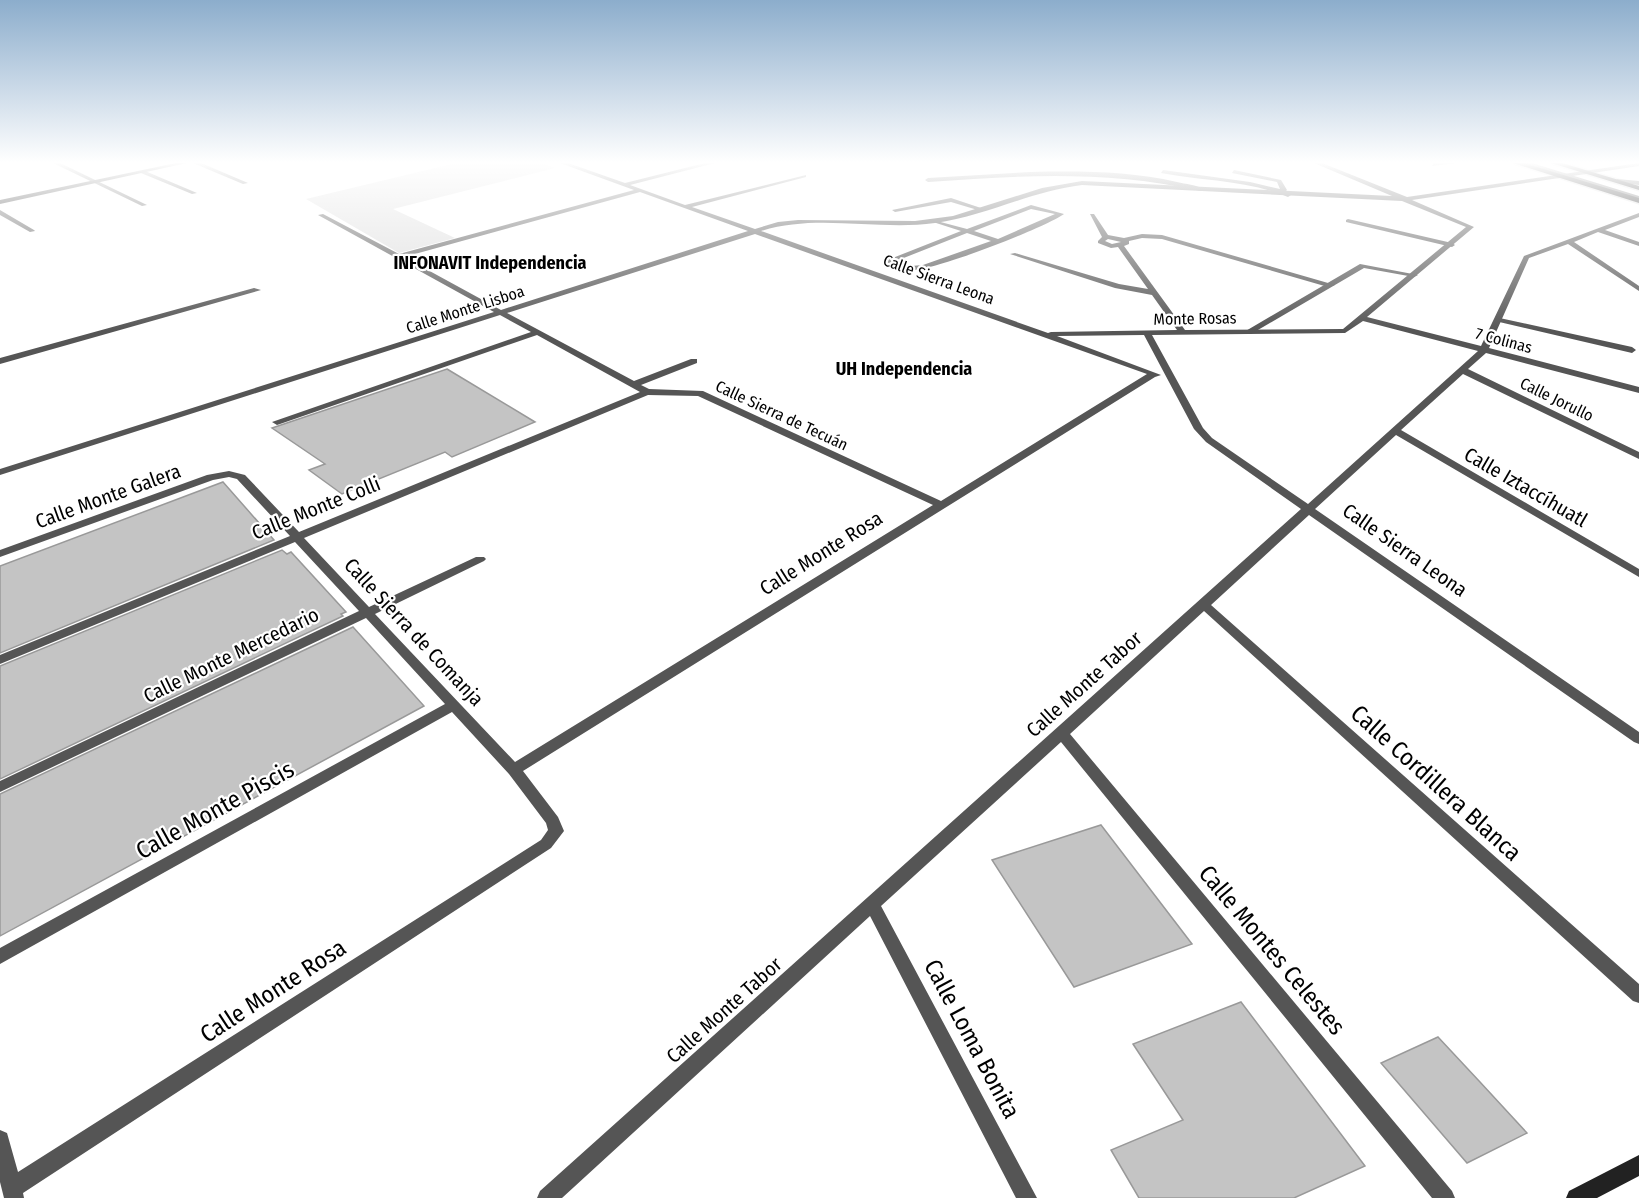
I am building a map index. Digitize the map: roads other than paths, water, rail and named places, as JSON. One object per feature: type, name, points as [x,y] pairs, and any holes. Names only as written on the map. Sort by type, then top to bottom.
[{"type":"street","points":[[12,219],[32,231]]},
{"type":"street","name":"Calle Sierra de Tecuán","points":[[328,219],[647,392],[700,393],[941,505]]},
{"type":"street","points":[[397,257],[536,219]]},
{"type":"street","name":"Calle Sierra Leona","points":[[722,219],[1152,375],[1169,375]]},
{"type":"street","name":"Calle Monte Lisboa","points":[[0,472],[754,231],[798,221],[872,224],[943,219]]},
{"type":"street","points":[[1000,219],[889,261],[910,268],[924,267],[998,241],[1050,219]]},
{"type":"street","points":[[1094,219],[1106,237],[1122,243],[1152,236],[1171,239],[1331,285]]},
{"type":"street","points":[[1362,318],[1471,227],[1453,219]]},
{"type":"street","name":"Calle Monte Tabor","points":[[547,1198],[1484,350],[1526,257],[1626,219]]},
{"type":"street","points":[[935,221],[998,241]]},
{"type":"street","points":[[1348,221],[1452,245]]},
{"type":"street","points":[[1598,230],[1639,244]]},
{"type":"street","points":[[1568,241],[1639,289]]},
{"type":"street","points":[[1122,243],[1183,333]]},
{"type":"street","points":[[1013,254],[1118,286],[1155,293]]},
{"type":"street","points":[[1248,332],[1369,266],[1414,275]]},
{"type":"street","points":[[0,361],[257,290]]},
{"type":"street","name":"Monte Rosas","points":[[1044,334],[1346,331],[1362,318]]},
{"type":"street","name":"7 Colinas","points":[[1362,318],[1639,390]]},
{"type":"street","points":[[1498,318],[1632,350]]},
{"type":"street","points":[[276,422],[536,333]]},
{"type":"street","name":"Calle Sierra Leona","points":[[1147,333],[1199,429],[1209,440],[1310,507],[1639,738]]},
{"type":"street","points":[[633,385],[694,362]]},
{"type":"street","name":"Calle Jorullo","points":[[1462,370],[1639,456]]},
{"type":"street","name":"Calle Monte Rosa","points":[[514,770],[1152,375]]},
{"type":"street","name":"Calle Monte Colli","points":[[0,660],[647,392]]},
{"type":"street","name":"Calle Iztaccíhuatl","points":[[1395,431],[1639,574]]},
{"type":"street","name":"Calle Sierra de Comanja","points":[[229,474],[241,477],[514,770],[553,821],[556,831]]},
{"type":"street","name":"Calle Monte Galera","points":[[0,554],[211,477],[229,474]]},
{"type":"street","name":"Calle Monte Mercedario","points":[[0,787],[480,559]]},
{"type":"street","name":"Calle Cordillera Blanca","points":[[1203,604],[1639,995]]},
{"type":"street","name":"Calle Monte Piscis","points":[[0,957],[454,705]]},
{"type":"street","name":"Calle Montes Celestes","points":[[1061,733],[1445,1198]]},
{"type":"street","name":"Calle Monte Rosa","points":[[13,1193],[546,844],[556,831]]},
{"type":"street","name":"Calle Loma Bonita","points":[[872,904],[1027,1198]]},
{"type":"street","points":[[0,1140],[13,1193]]},
{"type":"street","points":[[1576,1198],[1639,1165]]},
{"type":"district","name":"INFONAVIT Independencia","points":[[490,263]]},
{"type":"district","name":"UH Independencia","points":[[904,369]]}]
